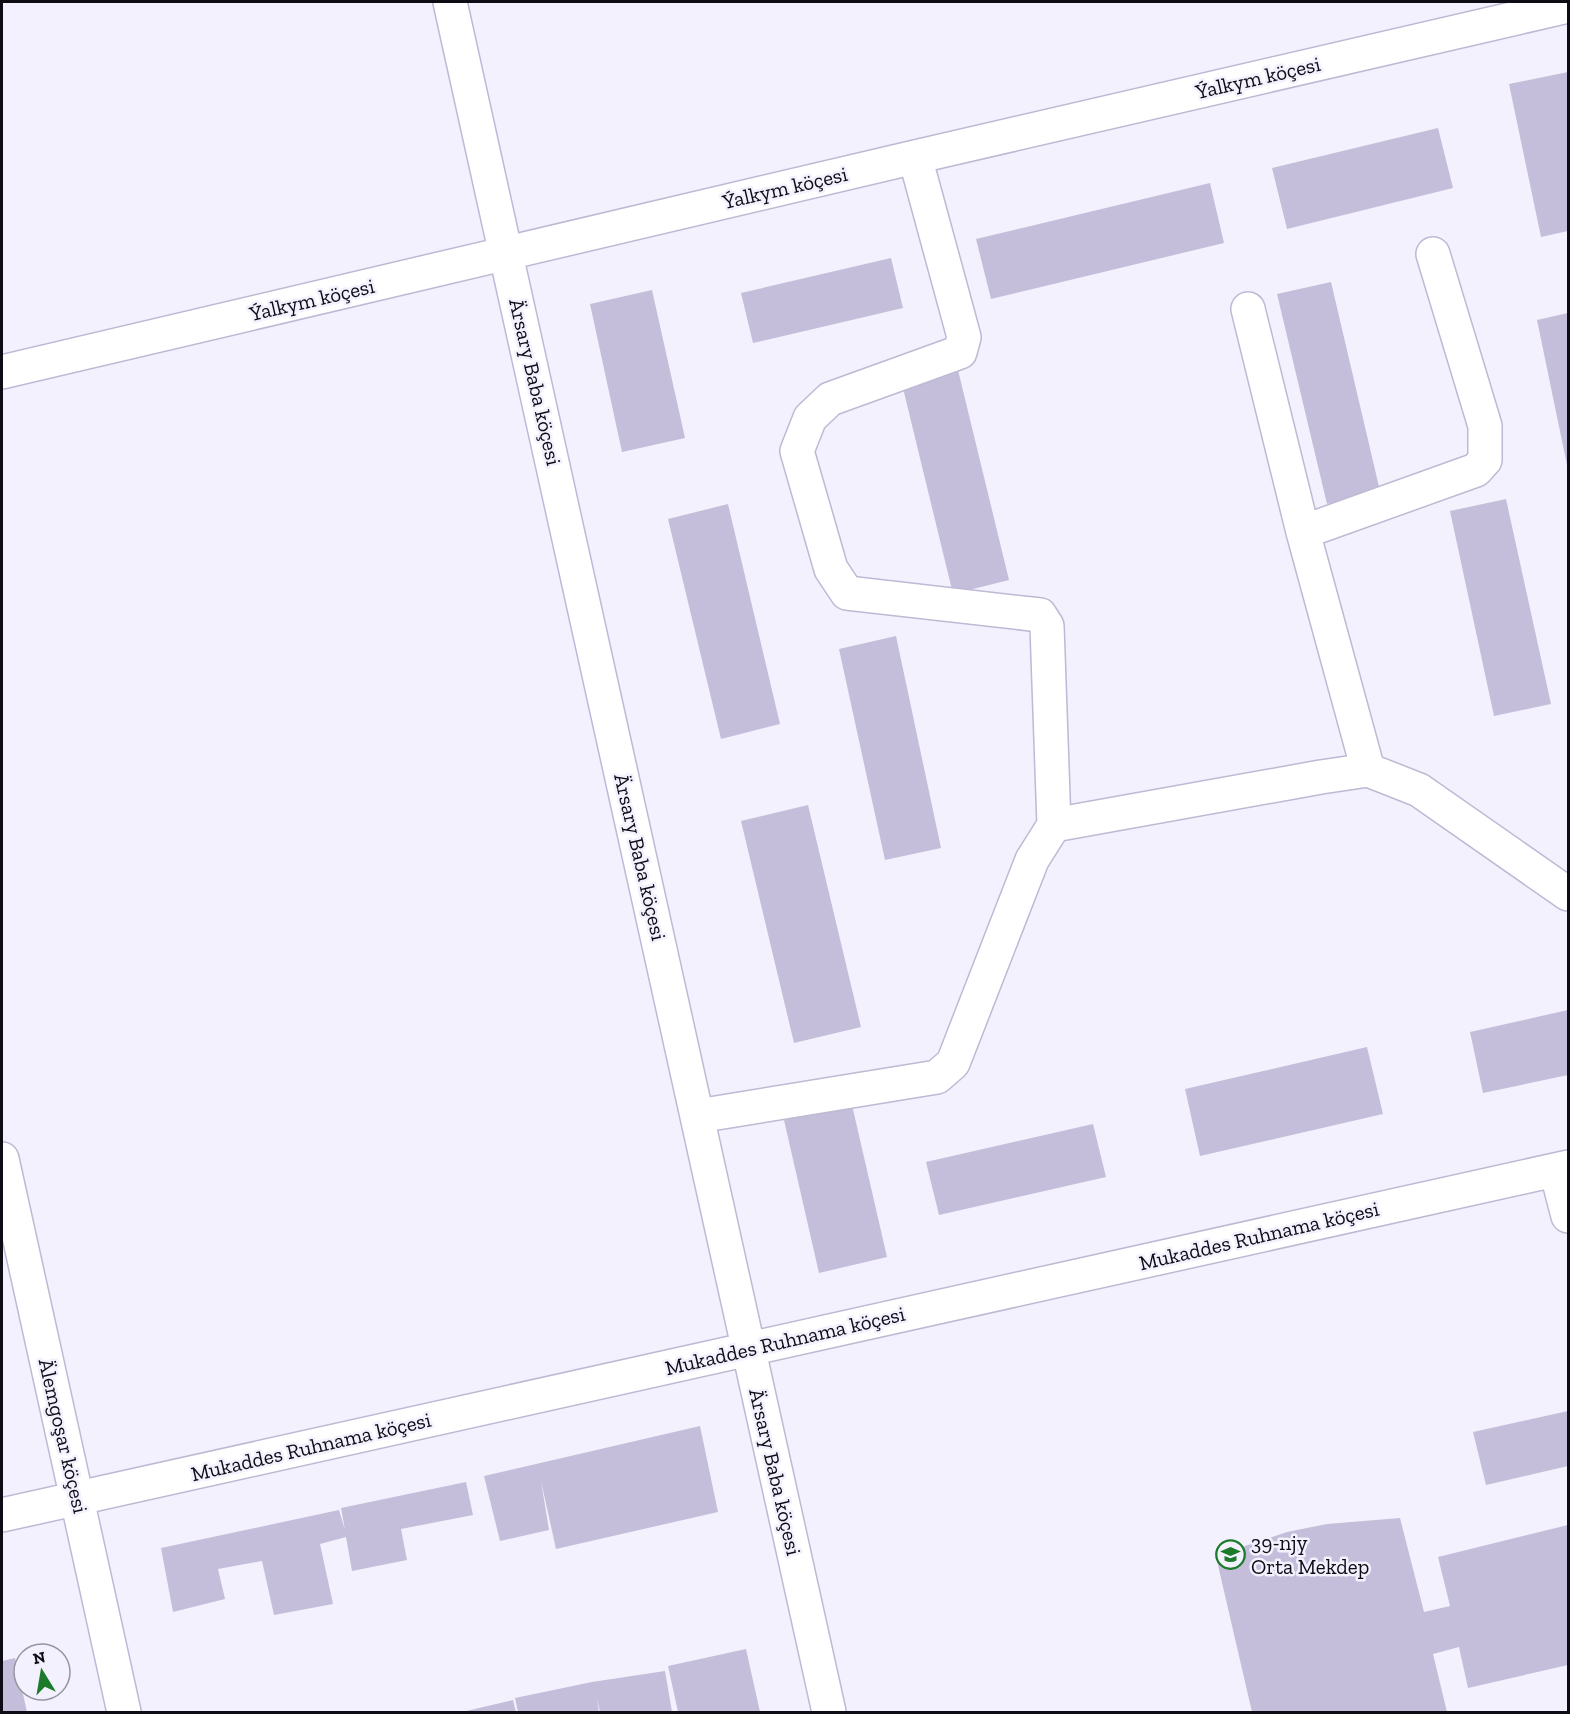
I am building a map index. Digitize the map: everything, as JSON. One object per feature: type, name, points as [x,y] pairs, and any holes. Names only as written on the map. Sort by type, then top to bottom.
[{"type":"street","name":"Ärsary Baba köçesi","points":[[450,2],[829,1713]]},
{"type":"street","name":"Ýalkym köçesi","points":[[2,372],[1569,6]]},
{"type":"street","points":[[698,1116],[938,1077],[953,1063],[1032,860],[1054,825],[1047,626],[1040,615],[847,593],[831,569],[797,451],[810,418],[830,399],[960,352],[964,337],[915,157]]},
{"type":"street","points":[[1303,532],[1476,470],[1485,460],[1485,426],[1433,254]]},
{"type":"street","points":[[1248,309],[1303,532],[1368,770]]},
{"type":"street","points":[[1054,825],[1368,770],[1419,790],[1569,894]]},
{"type":"street","name":"Älemgoşar köçesi","points":[[2,1159],[124,1713]]},
{"type":"street","points":[[1562,1168],[1569,1216]]},
{"type":"street","name":"Mukaddes Ruhnama köçesi","points":[[2,1515],[1562,1168]]},
{"type":"building","points":[[1568,72],[1568,231],[1541,237],[1509,84]]},
{"type":"building","points":[[1438,128],[1453,188],[1287,229],[1272,168]]},
{"type":"building","points":[[1210,183],[1224,243],[991,299],[976,239]]},
{"type":"building","points":[[891,258],[903,308],[753,343],[741,293]]},
{"type":"building","points":[[1331,282],[1380,491],[1327,504],[1277,294]]},
{"type":"building","points":[[652,290],[685,438],[622,452],[590,304]]},
{"type":"building","points":[[1568,313],[1568,465],[1567,465],[1537,320]]},
{"type":"building","points":[[958,370],[1009,580],[953,594],[902,384]]},
{"type":"building","points":[[1506,499],[1551,704],[1494,716],[1450,511]]},
{"type":"building","points":[[728,504],[780,724],[721,739],[668,519]]},
{"type":"building","points":[[896,636],[941,848],[885,860],[839,649]]},
{"type":"building","points":[[808,805],[861,1027],[794,1043],[741,821]]},
{"type":"building","points":[[1568,1010],[1568,1075],[1483,1093],[1470,1032]]},
{"type":"building","points":[[1367,1047],[1383,1114],[1200,1156],[1185,1089]]},
{"type":"building","points":[[852,1105],[887,1257],[819,1273],[784,1120]]},
{"type":"building","points":[[1093,1124],[1106,1177],[939,1215],[926,1162]]},
{"type":"building","points":[[1568,1411],[1568,1466],[1486,1485],[1473,1432]]},
{"type":"building","points":[[700,1426],[718,1512],[556,1549],[541,1481],[549,1530],[500,1541],[484,1476]]},
{"type":"building","points":[[466,1482],[473,1515],[401,1529],[407,1560],[352,1571],[346,1537],[320,1544],[333,1604],[274,1615],[262,1561],[218,1569],[225,1599],[173,1612],[161,1548],[339,1510],[345,1530],[341,1508]]},
{"type":"building","points":[[1400,1518],[1424,1612],[1450,1606],[1438,1557],[1568,1525],[1568,1665],[1468,1688],[1459,1647],[1433,1654],[1447,1712],[1252,1712],[1217,1561],[1245,1546],[1287,1532],[1327,1524]]},
{"type":"building","points":[[746,1649],[760,1712],[678,1712],[668,1666]]},
{"type":"building","points":[[12,1659],[12,1702],[25,1702],[27,1712],[2,1712],[2,1661]]},
{"type":"building","points":[[665,1671],[672,1712],[600,1712],[597,1699],[599,1712],[518,1712],[515,1698],[592,1682]]},
{"type":"building","points":[[513,1700],[516,1712],[462,1712]]},
{"type":"place","name":"39-njy Orta Mekdep","points":[[1230,1555]]}]
